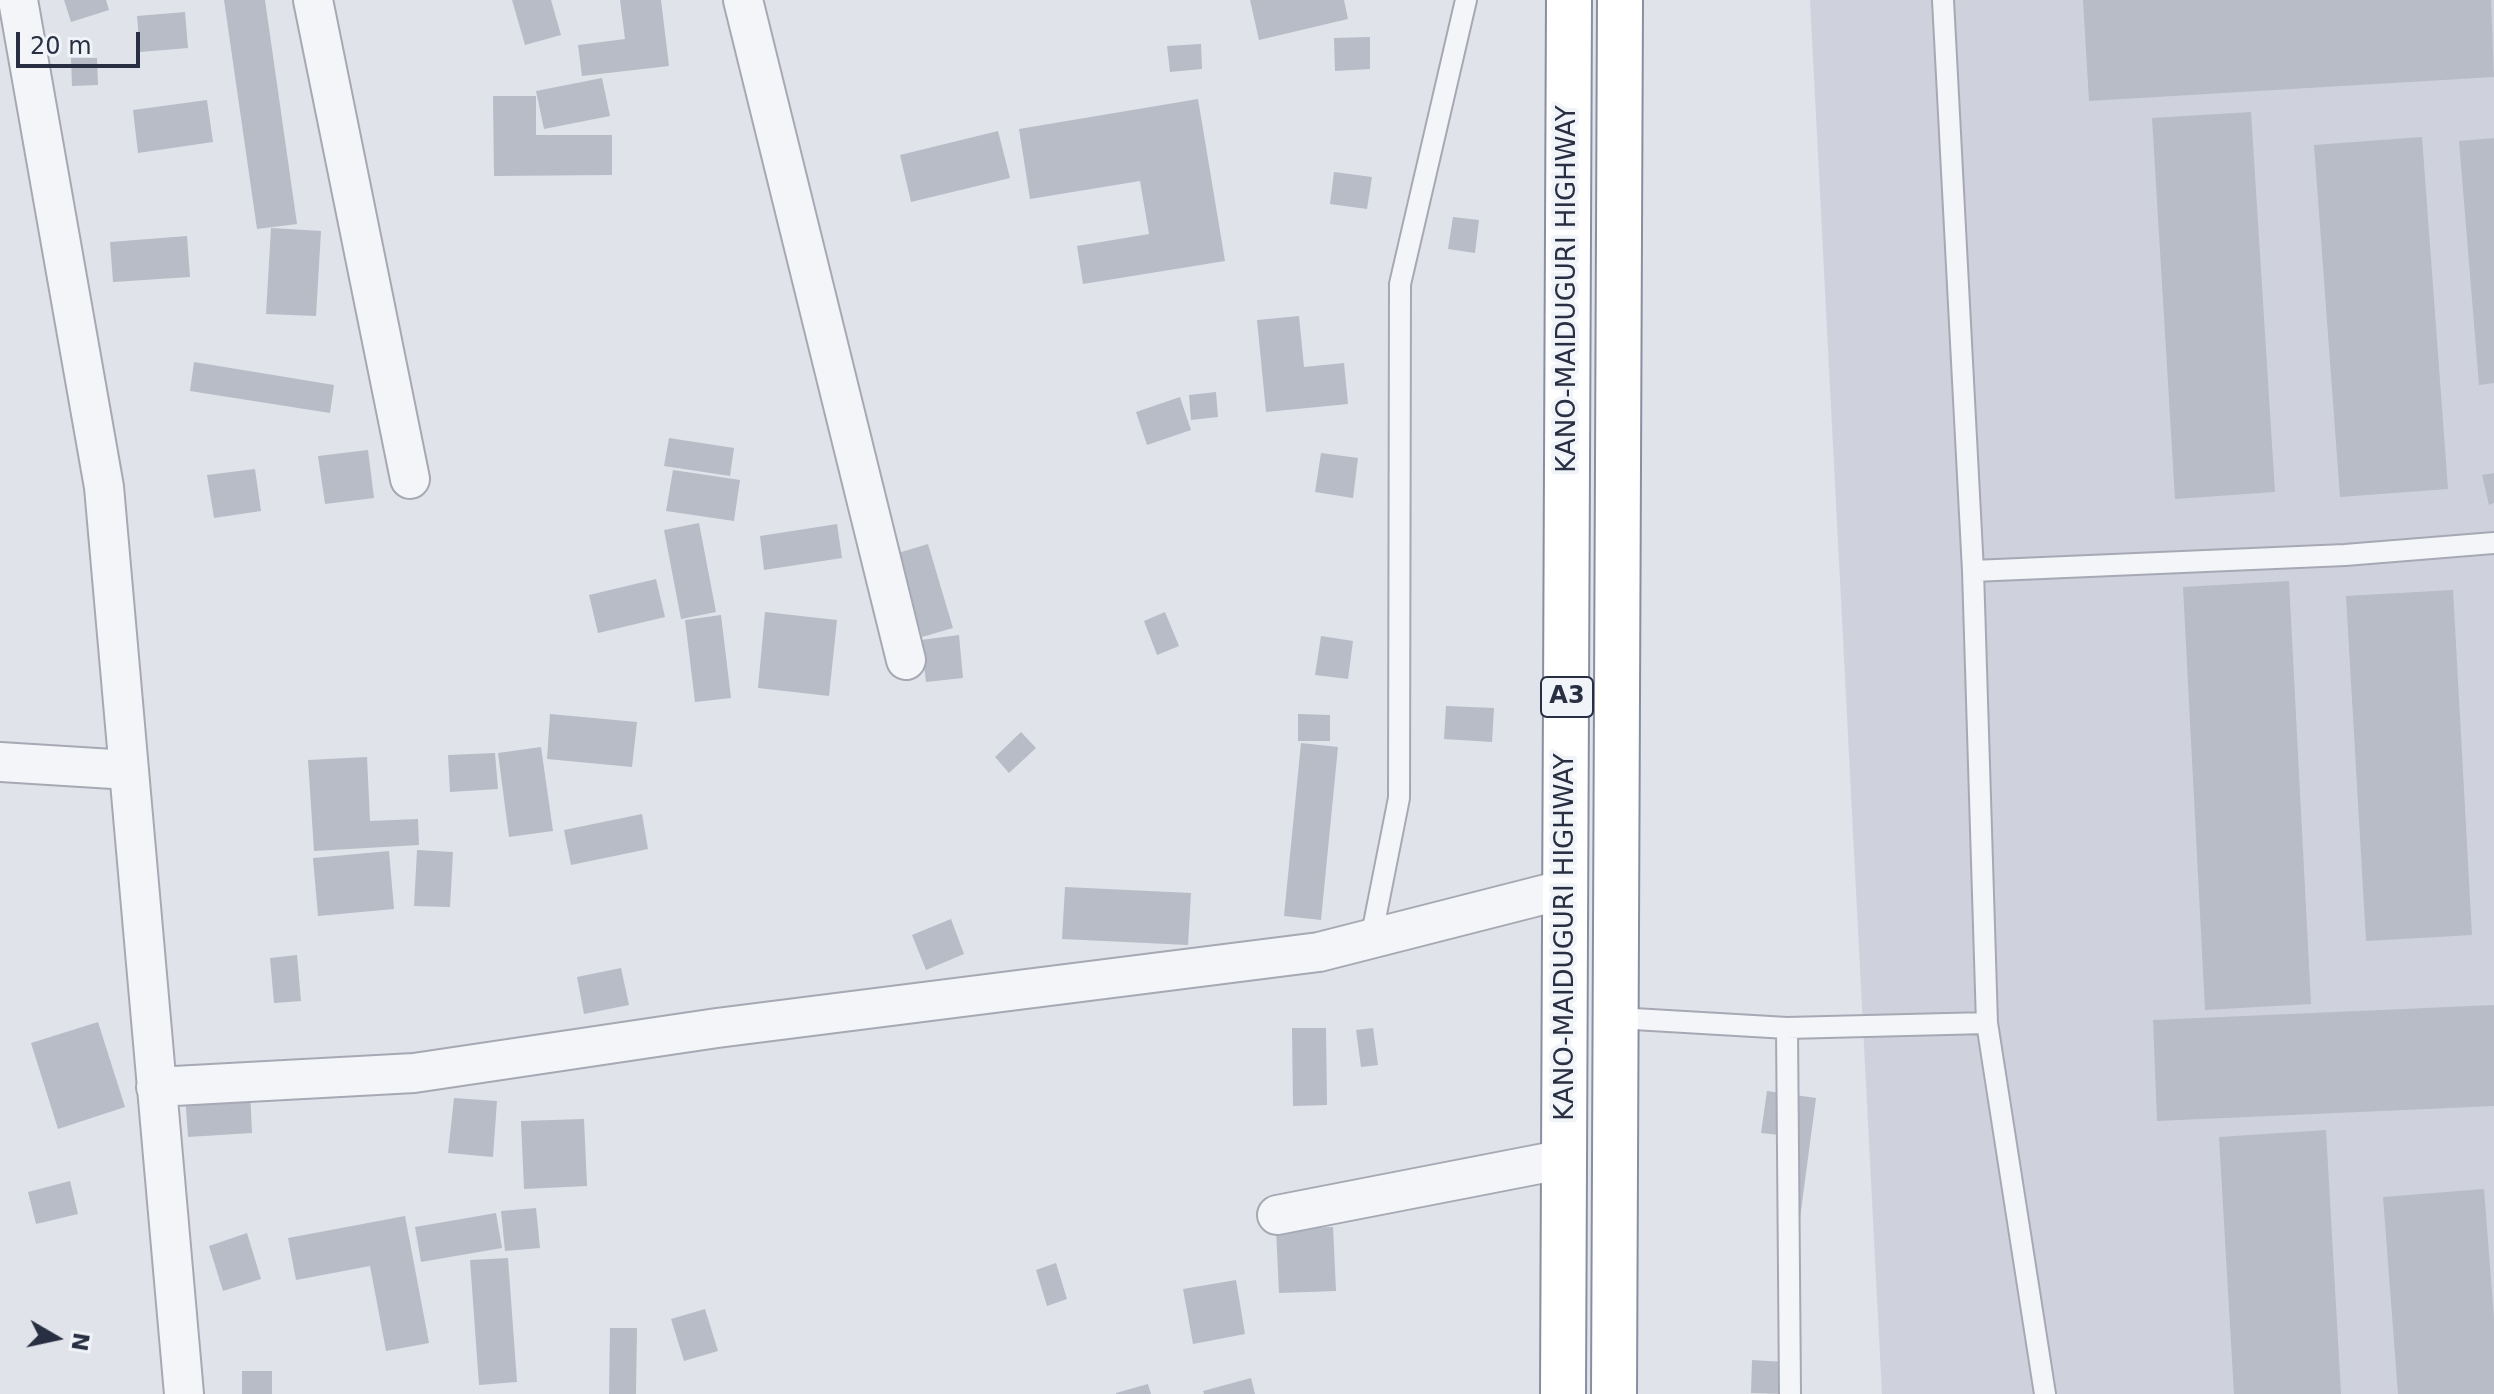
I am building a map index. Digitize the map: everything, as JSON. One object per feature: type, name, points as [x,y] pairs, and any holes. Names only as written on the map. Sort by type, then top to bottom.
[{"type":"highway","name":"KANO-MAIDUGURI HIGHWAY","points":[[1563,1394],[1569,0]]},
{"type":"highway","name":"KANO-MAIDUGURI HIGHWAY","points":[[1614,1394],[1620,0]]},
{"type":"street","points":[[18,0],[104,487],[184,1394]]},
{"type":"street","points":[[313,0],[410,479]]},
{"type":"street","points":[[743,0],[906,660]]},
{"type":"street","points":[[0,762],[129,770]]},
{"type":"street","points":[[156,1087],[414,1073],[717,1028],[1319,952],[1566,889]]},
{"type":"street","points":[[1277,1215],[1565,1159]]},
{"type":"lane","points":[[1371,939],[1399,798],[1400,284],[1466,0]]},
{"type":"lane","points":[[1943,0],[1973,571],[1987,1023],[2045,1394]]},
{"type":"lane","points":[[1973,571],[2345,555],[2494,543]]},
{"type":"lane","points":[[1617,1018],[1787,1028],[1987,1023]]},
{"type":"lane","points":[[1787,1028],[1790,1394]]},
{"type":"shaded area","points":[[1810,0],[2494,0],[2494,1394],[1882,1394]]},
{"type":"building","points":[[64,0],[106,0],[109,10],[71,22]]},
{"type":"building","points":[[224,0],[265,0],[297,224],[257,229]]},
{"type":"building","points":[[512,0],[551,0],[561,35],[525,45]]},
{"type":"building","points":[[620,0],[661,0],[669,66],[582,76],[578,45],[625,39]]},
{"type":"building","points":[[1250,0],[1344,0],[1348,19],[1259,40]]},
{"type":"building","points":[[2083,0],[2491,0],[2494,77],[2089,101]]},
{"type":"building","points":[[185,12],[188,48],[140,52],[137,16]]},
{"type":"building","points":[[1370,37],[1370,69],[1335,71],[1334,38]]},
{"type":"building","points":[[1201,44],[1202,69],[1170,72],[1167,46]]},
{"type":"building","points":[[71,58],[97,58],[98,85],[72,86]]},
{"type":"building","points":[[602,78],[610,116],[544,129],[536,91]]},
{"type":"building","points":[[493,96],[536,96],[536,135],[612,135],[612,175],[494,176]]},
{"type":"building","points":[[1198,99],[1225,261],[1083,284],[1077,246],[1149,234],[1140,181],[1030,199],[1019,129]]},
{"type":"building","points":[[207,100],[213,142],[138,153],[133,110]]},
{"type":"building","points":[[2251,112],[2275,492],[2175,499],[2152,118]]},
{"type":"building","points":[[998,131],[1010,178],[911,202],[900,155]]},
{"type":"building","points":[[2422,137],[2448,489],[2340,497],[2314,145]]},
{"type":"building","points":[[2494,138],[2494,383],[2479,385],[2459,141]]},
{"type":"building","points":[[1334,172],[1372,177],[1367,209],[1330,204]]},
{"type":"building","points":[[1453,217],[1479,220],[1475,253],[1448,249]]},
{"type":"building","points":[[271,228],[321,231],[316,316],[266,314]]},
{"type":"building","points":[[187,236],[190,277],[113,282],[110,242]]},
{"type":"building","points":[[1299,316],[1304,367],[1344,363],[1348,404],[1266,412],[1257,320]]},
{"type":"building","points":[[194,362],[334,385],[330,413],[190,391]]},
{"type":"building","points":[[1216,392],[1218,417],[1191,420],[1189,395]]},
{"type":"building","points":[[1180,397],[1191,430],[1147,445],[1136,412]]},
{"type":"building","points":[[669,438],[734,448],[730,476],[664,466]]},
{"type":"building","points":[[368,450],[374,498],[325,504],[318,456]]},
{"type":"building","points":[[1321,453],[1358,458],[1353,498],[1315,492]]},
{"type":"building","points":[[255,469],[261,511],[214,518],[207,475]]},
{"type":"building","points":[[673,470],[740,480],[734,521],[666,511]]},
{"type":"building","points":[[2494,473],[2494,503],[2489,505],[2482,475]]},
{"type":"building","points":[[699,523],[716,612],[681,619],[664,530]]},
{"type":"building","points":[[837,524],[842,558],[764,570],[760,536]]},
{"type":"building","points":[[928,544],[953,628],[922,637],[898,553]]},
{"type":"building","points":[[656,579],[665,617],[598,633],[589,595]]},
{"type":"building","points":[[2289,581],[2311,1004],[2205,1010],[2183,587]]},
{"type":"building","points":[[2453,590],[2472,935],[2366,941],[2346,596]]},
{"type":"building","points":[[765,612],[837,620],[829,696],[758,688]]},
{"type":"building","points":[[1165,612],[1179,646],[1157,655],[1144,621]]},
{"type":"building","points":[[721,615],[731,698],[695,702],[685,620]]},
{"type":"building","points":[[959,635],[963,678],[926,682],[921,640]]},
{"type":"building","points":[[1321,636],[1353,641],[1348,679],[1315,675]]},
{"type":"building","points":[[1446,706],[1494,708],[1492,742],[1444,739]]},
{"type":"building","points":[[550,714],[637,722],[632,767],[547,759]]},
{"type":"building","points":[[1298,714],[1330,715],[1330,741],[1298,741]]},
{"type":"building","points":[[1021,732],[1036,748],[1009,773],[995,757]]},
{"type":"building","points":[[1301,743],[1338,747],[1321,920],[1284,916]]},
{"type":"building","points":[[541,747],[553,831],[509,837],[498,753]]},
{"type":"building","points":[[495,753],[498,789],[450,792],[448,755]]},
{"type":"building","points":[[367,757],[370,821],[418,819],[419,845],[314,851],[308,760]]},
{"type":"building","points":[[642,814],[648,849],[571,865],[564,830]]},
{"type":"building","points":[[417,850],[453,852],[450,907],[414,906]]},
{"type":"building","points":[[389,851],[394,909],[318,916],[313,858]]},
{"type":"building","points":[[1065,887],[1191,893],[1188,945],[1062,939]]},
{"type":"building","points":[[951,919],[964,954],[926,970],[912,935]]},
{"type":"building","points":[[297,955],[301,1001],[274,1003],[270,958]]},
{"type":"building","points":[[621,968],[629,1005],[584,1014],[577,977]]},
{"type":"building","points":[[2494,1005],[2494,1106],[2157,1121],[2153,1020]]},
{"type":"building","points":[[98,1022],[125,1107],[58,1129],[31,1043]]},
{"type":"building","points":[[1292,1028],[1326,1028],[1327,1105],[1293,1106]]},
{"type":"building","points":[[1373,1028],[1378,1065],[1361,1067],[1356,1030]]},
{"type":"building","points":[[250,1090],[252,1133],[188,1137],[185,1094]]},
{"type":"building","points":[[1767,1091],[1816,1098],[1800,1218],[1779,1215],[1789,1136],[1761,1133]]},
{"type":"building","points":[[454,1098],[497,1101],[493,1157],[448,1153]]},
{"type":"building","points":[[584,1119],[587,1186],[524,1189],[521,1121]]},
{"type":"building","points":[[2326,1130],[2341,1394],[2234,1394],[2219,1137]]},
{"type":"building","points":[[70,1181],[78,1214],[36,1224],[28,1192]]},
{"type":"building","points":[[2484,1189],[2494,1318],[2494,1394],[2398,1394],[2383,1197]]},
{"type":"building","points":[[536,1208],[540,1248],[505,1251],[501,1211]]},
{"type":"building","points":[[496,1213],[502,1248],[421,1262],[415,1227]]},
{"type":"building","points":[[405,1216],[429,1343],[386,1351],[370,1266],[296,1280],[288,1238]]},
{"type":"building","points":[[1333,1227],[1336,1291],[1279,1293],[1276,1229]]},
{"type":"building","points":[[247,1233],[261,1279],[223,1291],[209,1246]]},
{"type":"building","points":[[508,1258],[517,1382],[479,1385],[470,1260]]},
{"type":"building","points":[[1056,1263],[1067,1299],[1047,1306],[1036,1270]]},
{"type":"building","points":[[1236,1280],[1245,1334],[1193,1344],[1183,1289]]},
{"type":"building","points":[[705,1309],[718,1351],[684,1361],[671,1319]]},
{"type":"building","points":[[610,1328],[637,1328],[636,1394],[609,1394]]},
{"type":"building","points":[[1752,1360],[1785,1362],[1783,1394],[1751,1393]]},
{"type":"building","points":[[242,1371],[272,1371],[272,1394],[242,1394]]},
{"type":"building","points":[[1251,1378],[1255,1394],[1204,1394],[1203,1391]]},
{"type":"building","points":[[1148,1384],[1151,1394],[1116,1394],[1116,1393]]}]
